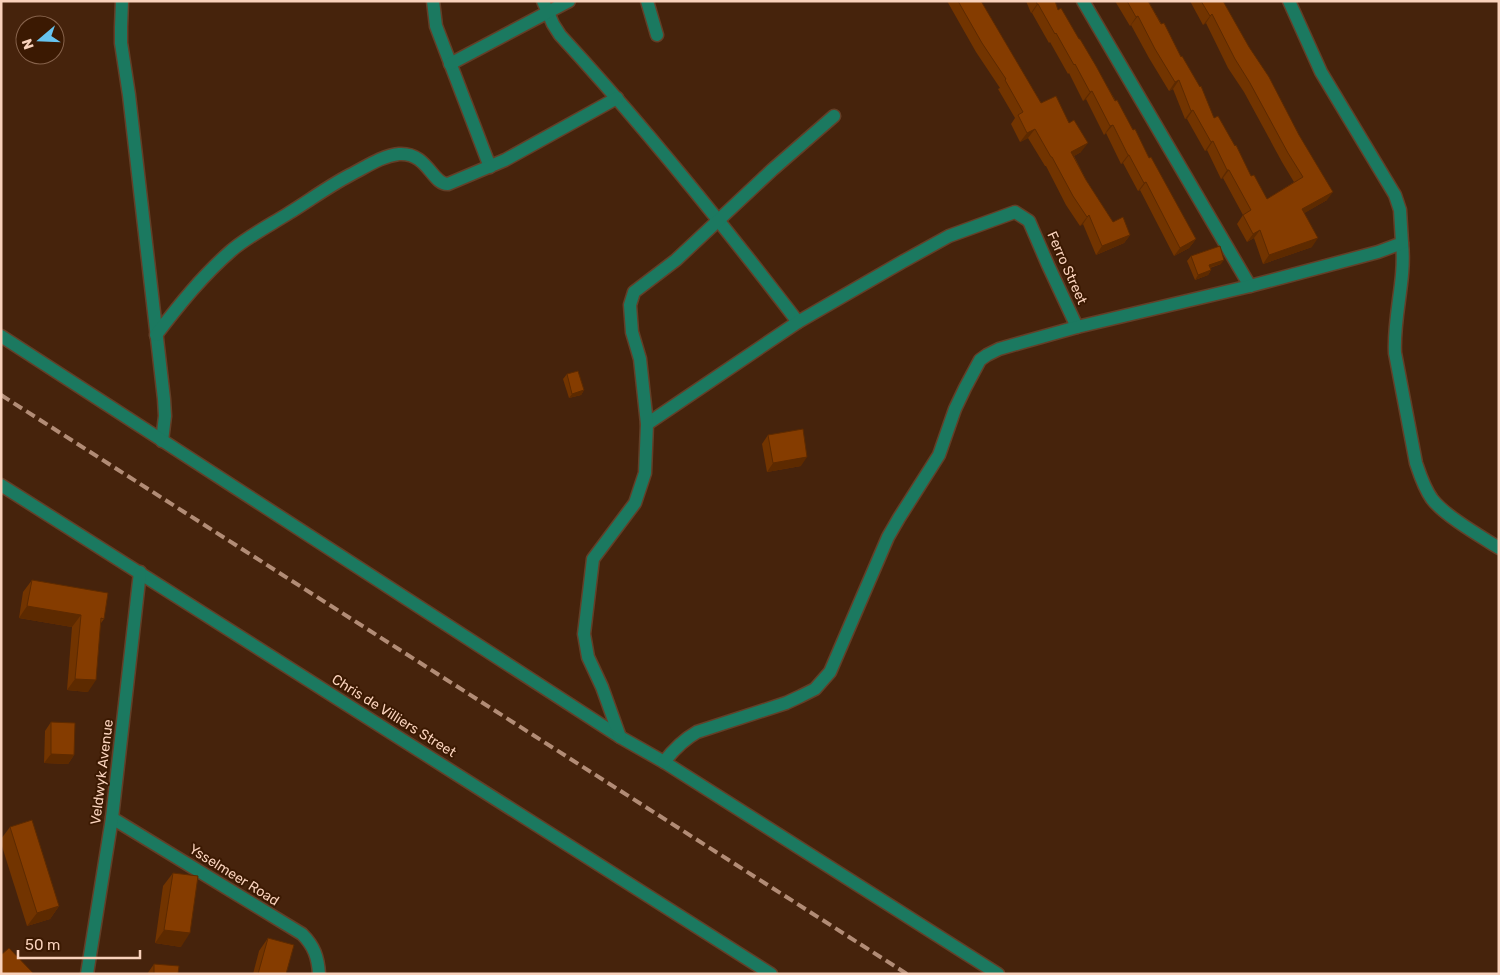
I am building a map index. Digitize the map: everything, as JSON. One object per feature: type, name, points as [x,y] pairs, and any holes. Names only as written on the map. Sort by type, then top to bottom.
[{"type":"street","points":[[122,1],[120,27],[164,399],[165,416],[162,441]]},
{"type":"street","points":[[433,1],[436,26],[490,167]]},
{"type":"street","points":[[450,64],[545,7],[569,1]]},
{"type":"street","points":[[647,1],[657,35]]},
{"type":"street","points":[[1083,1],[1250,286]]},
{"type":"street","points":[[1289,1],[1321,72],[1395,195],[1400,210],[1402,265],[1394,337],[1395,353],[1414,453],[1420,474],[1428,492],[1441,509],[1499,548]]},
{"type":"street","points":[[545,7],[560,35],[617,98],[719,220],[798,322],[647,424]]},
{"type":"street","points":[[156,335],[181,303],[232,250],[332,184],[374,162],[392,155],[408,155],[423,162],[439,182],[445,184],[505,160],[617,98]]},
{"type":"street","points":[[620,737],[602,686],[588,657],[584,634],[593,559],[635,503],[644,473],[647,424],[640,359],[632,332],[630,305],[634,292],[676,260],[772,170],[834,116]]},
{"type":"street","name":"Ferro Street","points":[[798,322],[949,236],[1015,212],[1029,221],[1077,327]]},
{"type":"street","points":[[664,762],[676,747],[686,738],[697,732],[786,703],[814,689],[824,680],[830,672],[888,538],[938,455],[958,402],[972,372],[980,360],[987,355],[999,349],[1077,327],[1250,286],[1378,252],[1402,243]]},
{"type":"street","points":[[1,336],[620,737],[664,762],[998,974]]},
{"type":"street","name":"Chris de Villiers Street","points":[[1,485],[771,974]]},
{"type":"street","name":"Veldwyk Avenue","points":[[87,974],[112,818],[140,572]]},
{"type":"street","name":"Ysselmeer Road","points":[[112,818],[302,934],[315,950],[319,974]]},
{"type":"building","points":[[958,1],[981,1],[1041,103],[1056,96],[1069,123],[1074,120],[1088,143],[1071,152],[1086,180],[1113,222],[1123,217],[1130,235],[1102,246],[1089,215],[1087,217],[1073,196],[1035,129],[1027,133],[1018,115],[1023,112],[1006,79],[982,43]]},
{"type":"building","points":[[1036,1],[1055,1],[1058,10],[1061,8],[1115,101],[1117,100],[1133,130],[1135,129],[1149,158],[1151,157],[1196,239],[1180,248],[1146,182],[1144,183],[1113,125],[1110,126],[1092,91],[1090,92]]},
{"type":"building","points":[[1127,1],[1148,1],[1161,24],[1164,23],[1181,57],[1201,86],[1214,118],[1218,116],[1236,145],[1251,176],[1254,175],[1267,199],[1303,177],[1235,59],[1212,14],[1210,16],[1201,1],[1223,1],[1249,47],[1269,77],[1299,135],[1333,192],[1302,209],[1318,238],[1269,255],[1260,230],[1253,234],[1243,215],[1251,210],[1229,170],[1227,170],[1213,141],[1211,142],[1193,110],[1191,111],[1179,80],[1175,82],[1138,16],[1136,17]]},
{"type":"building","points":[[1220,246],[1224,260],[1209,265],[1211,270],[1198,275],[1191,256]]},
{"type":"building","points":[[578,371],[584,390],[572,394],[567,374]]},
{"type":"building","points":[[803,429],[807,457],[773,463],[768,435]]},
{"type":"building","points":[[32,580],[108,593],[104,619],[101,618],[96,680],[75,679],[81,615],[27,606]]},
{"type":"building","points":[[51,722],[75,723],[74,755],[51,754]]},
{"type":"building","points":[[32,820],[59,906],[37,913],[10,827]]},
{"type":"building","points":[[173,873],[198,876],[190,933],[164,930]]},
{"type":"building","points":[[268,938],[294,945],[286,974],[258,974]]},
{"type":"building","points":[[9,948],[34,974],[1,974],[1,955]]},
{"type":"building","points":[[154,964],[179,966],[178,974],[154,974]]},
{"type":"railway","points":[[1,395],[907,974]]}]
